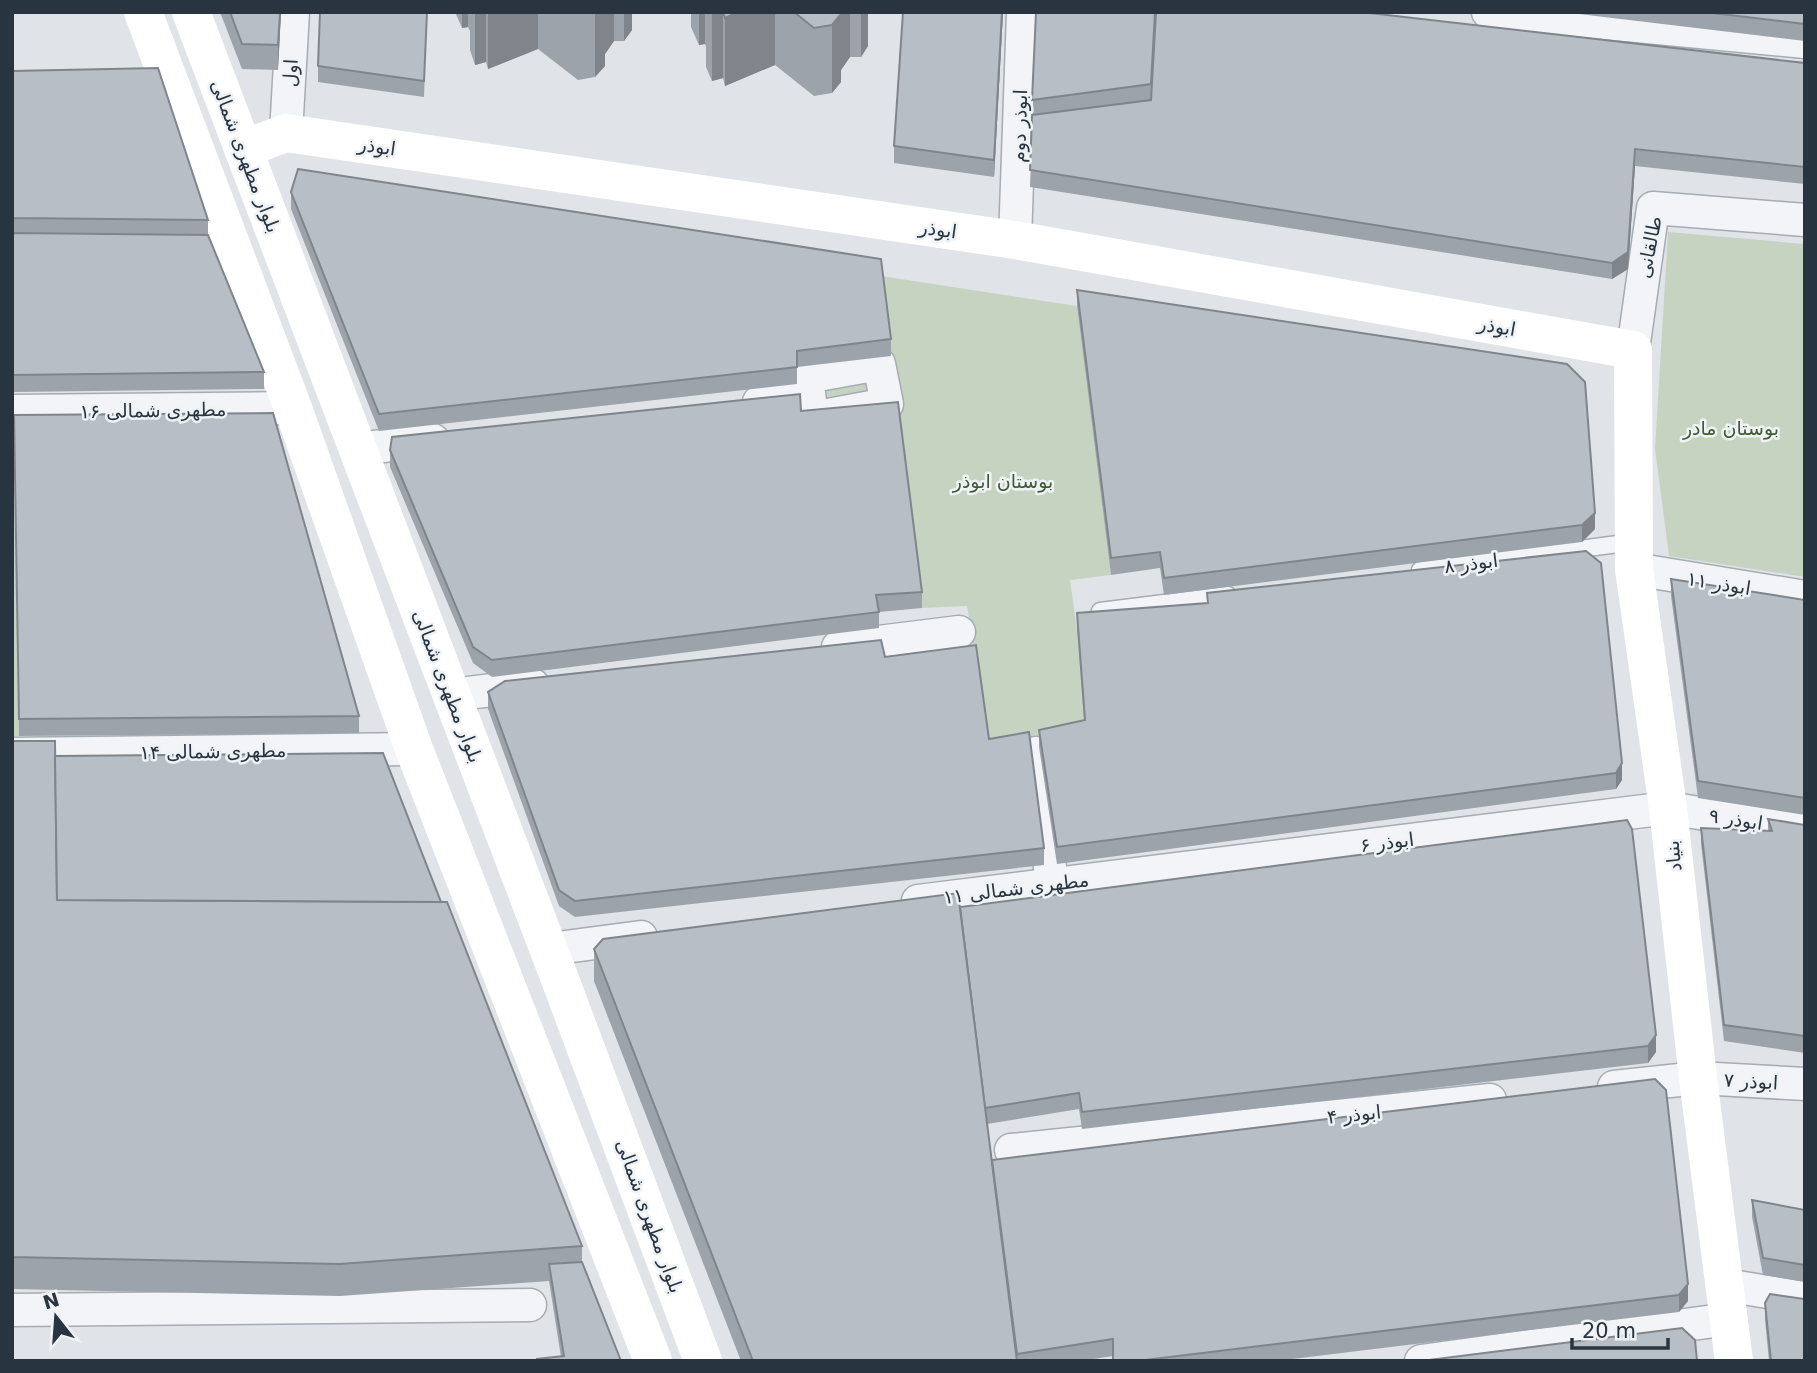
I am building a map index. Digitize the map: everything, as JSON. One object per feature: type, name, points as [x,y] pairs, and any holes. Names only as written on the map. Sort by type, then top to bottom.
[{"type":"street","points":[[143,12],[293,408],[414,749],[653,1361]]},
{"type":"street","name":"بلوار مطهری شمالی","points":[[191,12],[550,949],[703,1361]]},
{"type":"street","name":"اول","points":[[286,133],[293,12]]},
{"type":"street","name":"ابوذر دوم","points":[[1015,240],[1023,12]]},
{"type":"street","points":[[1488,12],[1805,43]]},
{"type":"street","name":"ابوذر","points":[[243,149],[286,133],[1015,240],[1633,350]]},
{"type":"street","name":"طالقانی","points":[[1633,350],[1653,208],[1805,220]]},
{"type":"street","name":"بنیاد","points":[[1633,350],[1633,556],[1668,808],[1698,1078],[1734,1361]]},
{"type":"street","points":[[727,406],[809,396]]},
{"type":"street","name":"مطهری شمالی ۱۶","points":[[12,411],[293,408]]},
{"type":"street","points":[[358,449],[467,436]]},
{"type":"street","name":"ابوذر ۱۱","points":[[1633,556],[1805,597]]},
{"type":"street","points":[[808,651],[959,632]]},
{"type":"street","points":[[451,695],[561,682]]},
{"type":"street","name":"مطهری شمالی ۱۴","points":[[12,754],[414,749]]},
{"type":"street","points":[[1036,753],[1052,884]]},
{"type":"street","name":"ابوذر ۹","points":[[1668,808],[1805,830]]},
{"type":"street","name":"ابوذر ۶","points":[[1107,877],[1668,808]]},
{"type":"street","name":"مطهری شمالی ۱۱","points":[[889,905],[1107,877]]},
{"type":"street","points":[[550,949],[672,933]]},
{"type":"street","points":[[1588,1089],[1698,1078]]},
{"type":"street","name":"ابوذر ۷","points":[[1698,1078],[1805,1084]]},
{"type":"street","name":"ابوذر ۴","points":[[1011,1150],[1519,1097]]},
{"type":"street","points":[[1421,1361],[1727,1302],[1805,1298]]},
{"type":"street","points":[[12,1310],[530,1306]]},
{"type":"lane","name":"ابوذر ۸","points":[[1401,572],[1633,556]]},
{"type":"lane","points":[[1100,611],[1250,592]]},
{"type":"green space","name":"بوستان مادر","points":[[1668,232],[1805,244],[1805,577],[1669,556],[1655,449]]},
{"type":"green space","name":"بوستان ابوذر","points":[[881,276],[1077,306],[1111,575],[1070,580],[1077,630],[1085,737],[989,755],[967,606],[922,608]]},
{"type":"green space","points":[[860,378],[867,387],[867,399],[826,406],[820,387]]},
{"type":"green space","points":[[14,432],[19,736],[12,736]]},
{"type":"building","points":[[230,12],[280,12],[278,45],[242,44]]},
{"type":"building","points":[[320,12],[427,12],[424,81],[318,66]]},
{"type":"building","points":[[723,12],[738,12],[725,18]]},
{"type":"building","points":[[794,12],[841,14],[832,25],[814,28]]},
{"type":"building","points":[[903,12],[1002,12],[994,160],[894,146]]},
{"type":"building","points":[[1036,12],[1155,12],[1151,84],[1032,100]]},
{"type":"building","points":[[1156,12],[1361,12],[1805,63],[1805,167],[1635,149],[1628,252],[1612,263],[1030,170],[1032,115],[1151,100]]},
{"type":"building","points":[[1704,12],[1805,12],[1805,24]]},
{"type":"building","points":[[158,68],[208,220],[12,218],[12,71]]},
{"type":"building","points":[[298,169],[881,259],[891,339],[797,351],[797,367],[379,414],[291,192]]},
{"type":"building","points":[[12,233],[208,235],[264,372],[12,375]]},
{"type":"building","points":[[1077,290],[1567,364],[1585,382],[1595,513],[1582,525],[1164,578],[1160,552],[1111,558]]},
{"type":"building","points":[[800,394],[801,411],[898,402],[922,592],[876,595],[879,612],[492,660],[473,647],[390,450],[392,437]]},
{"type":"building","points":[[273,413],[359,716],[19,719],[14,415]]},
{"type":"building","points":[[1586,551],[1601,563],[1622,763],[1616,773],[1057,847],[1039,730],[1085,720],[1077,613],[1208,603],[1207,593]]},
{"type":"building","points":[[1671,579],[1805,600],[1805,798],[1698,781]]},
{"type":"building","points":[[881,640],[885,657],[976,645],[989,739],[1029,732],[1044,848],[575,901],[559,890],[488,692],[505,681]]},
{"type":"building","points":[[12,741],[55,741],[57,900],[447,902],[582,1246],[340,1264],[12,1257]]},
{"type":"building","points":[[383,753],[441,902],[57,900],[55,756]]},
{"type":"building","points":[[1768,819],[1805,825],[1805,1036],[1724,1025],[1701,828],[1772,831]]},
{"type":"building","points":[[1627,820],[1632,829],[1656,1035],[1648,1046],[1082,1112],[1079,1093],[985,1108],[960,907]]},
{"type":"building","points":[[958,893],[1017,1361],[753,1361],[594,949],[603,939]]},
{"type":"building","points":[[1655,1079],[1666,1090],[1688,1284],[1679,1295],[1137,1361],[1113,1361],[1113,1339],[1017,1354],[992,1160]]},
{"type":"building","points":[[1752,1200],[1805,1210],[1805,1265],[1763,1258]]},
{"type":"building","points":[[582,1262],[621,1361],[537,1361],[564,1356],[549,1264]]},
{"type":"building","points":[[1770,1294],[1805,1299],[1805,1361],[1771,1361],[1765,1303]]},
{"type":"building","points":[[1682,1328],[1695,1340],[1697,1361],[1421,1361]]}]
